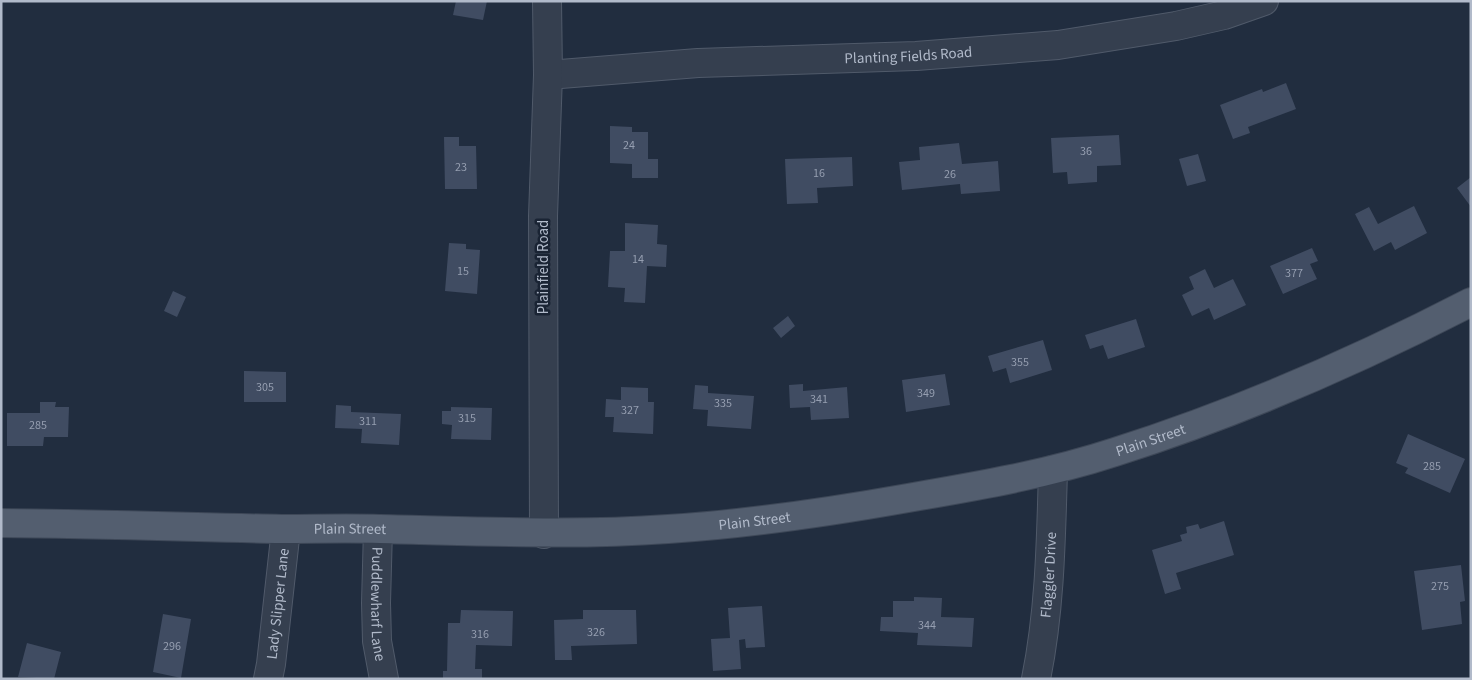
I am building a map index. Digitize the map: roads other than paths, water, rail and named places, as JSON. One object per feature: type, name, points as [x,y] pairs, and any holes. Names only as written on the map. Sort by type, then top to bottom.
[{"type":"main road","name":"Plain Street","points":[[1,523],[378,529],[544,534],[666,530],[779,518],[959,489],[1052,470],[1114,453],[1244,406],[1336,368],[1471,302]]},
{"type":"street","name":"Plainfield Road","points":[[544,534],[543,216],[548,75],[547,1]]},
{"type":"street","name":"Planting Fields Road","points":[[548,75],[698,63],[916,56],[1058,45],[1176,26],[1224,16],[1264,1]]},
{"type":"street","name":"Flaggler Drive","points":[[1036,679],[1048,599],[1052,470]]},
{"type":"street","name":"Lady Slipper Lane","points":[[268,679],[272,664],[286,529]]},
{"type":"street","name":"Puddlewharf Lane","points":[[378,529],[377,641],[384,679]]}]
